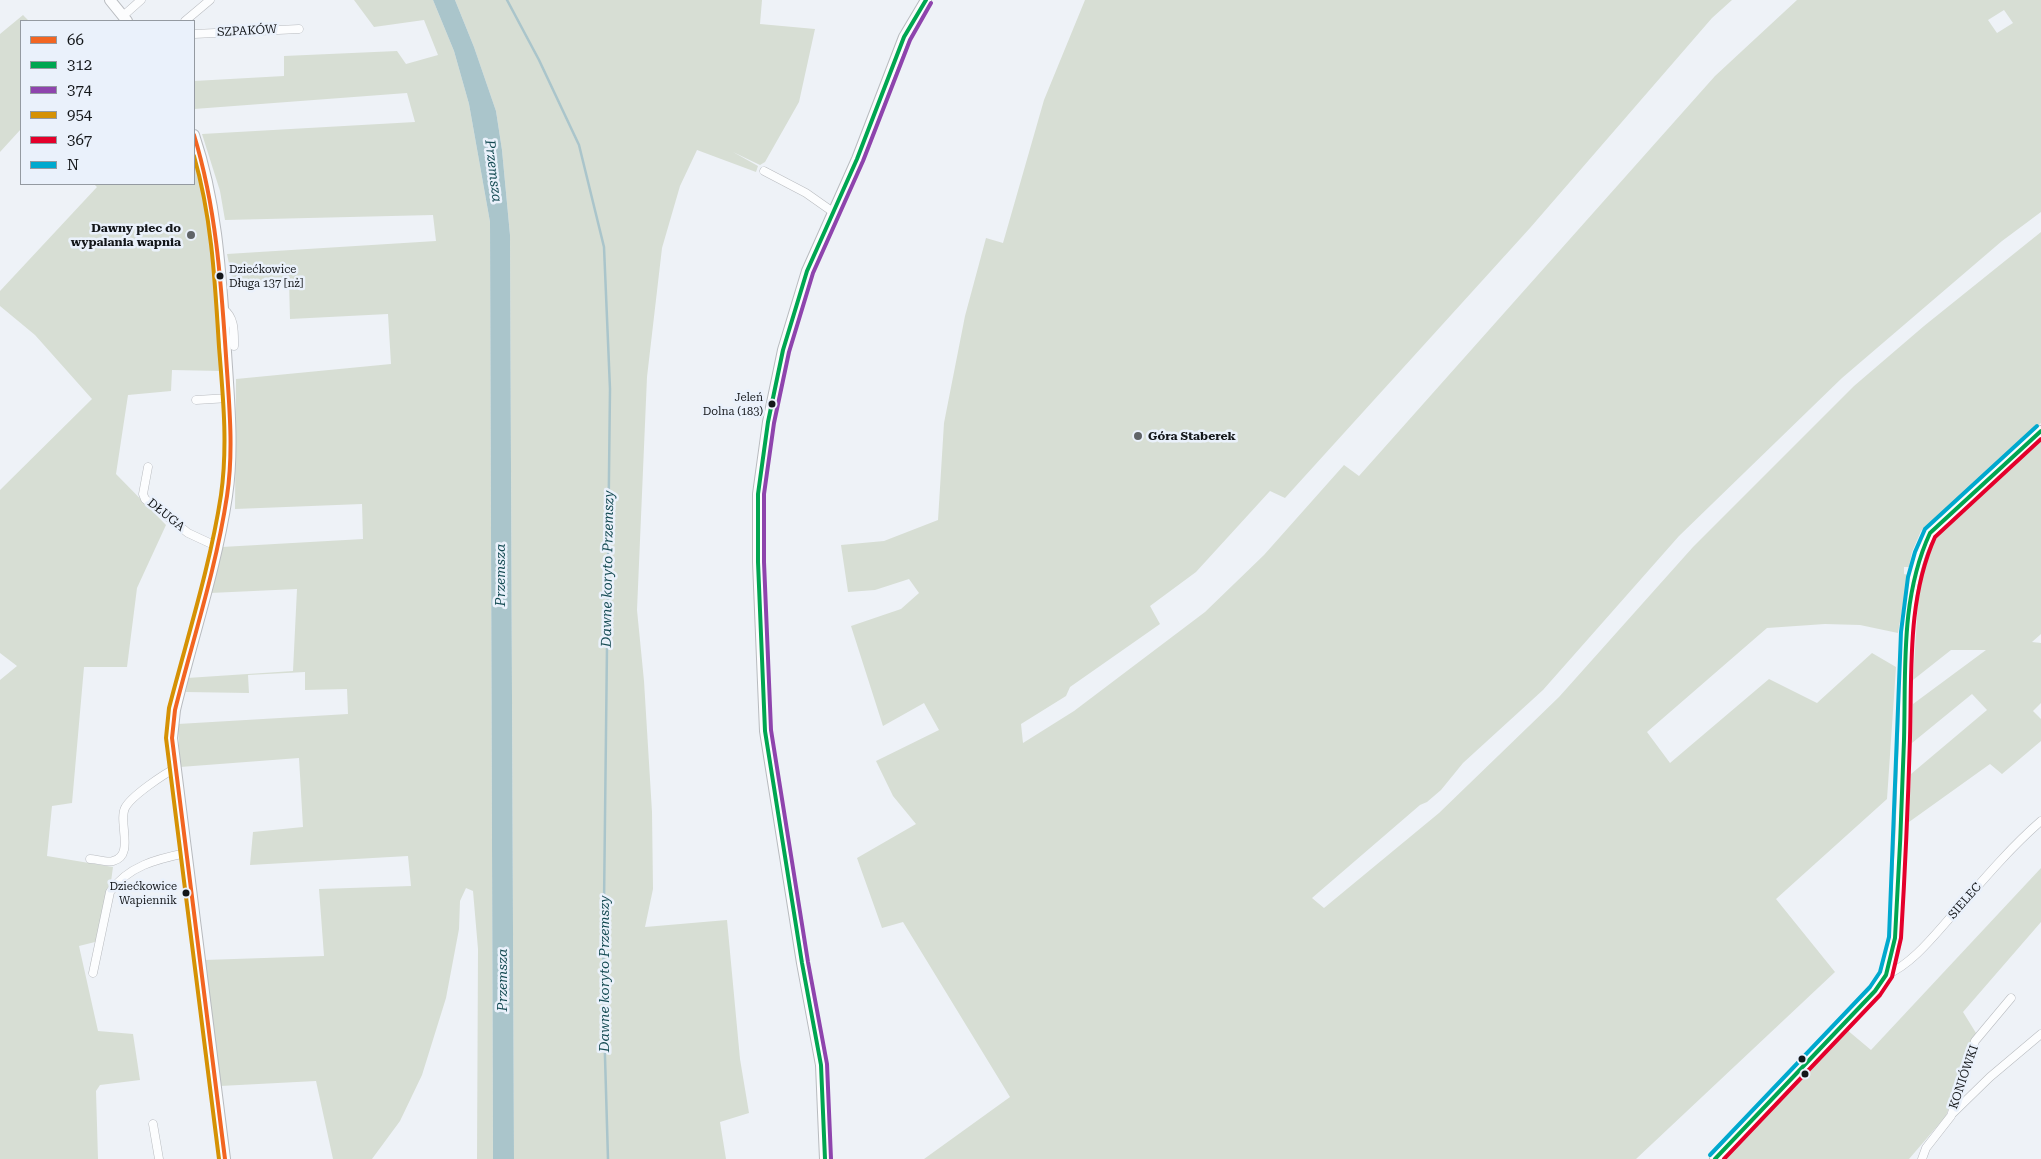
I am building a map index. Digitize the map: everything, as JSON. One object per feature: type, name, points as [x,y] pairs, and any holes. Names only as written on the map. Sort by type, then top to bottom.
[{"type":"street","points":[[110,0],[125,18],[141,0]]},
{"type":"street","points":[[186,20],[210,0]]},
{"type":"street","points":[[825,1159],[821,1065],[802,963],[765,732],[757,521],[764,448],[786,336],[807,271],[857,159],[904,37],[926,0]]},
{"type":"street","name":"SZPAKÓW","points":[[195,34],[299,29]]},
{"type":"street","points":[[195,140],[210,192],[216,226],[229,398],[227,495],[175,710],[172,738],[225,1159]]},
{"type":"street","points":[[764,171],[806,193],[833,212]]},
{"type":"street","points":[[223,309],[229,313],[232,319],[234,346]]},
{"type":"street","points":[[196,400],[229,398]]},
{"type":"street","points":[[1715,1159],[1875,991],[1886,975],[1895,938],[1907,643],[1916,564],[1921,549],[1930,533],[1942,520],[2041,431]]},
{"type":"street","name":"DŁUGA","points":[[148,467],[143,494],[145,499],[188,533],[216,546]]},
{"type":"street","points":[[90,859],[113,861],[120,857],[125,844],[123,818],[125,807],[159,776],[176,768]]},
{"type":"street","name":"SIELEC","points":[[1886,975],[1898,970],[1924,945],[1987,875],[2041,822]]},
{"type":"street","points":[[93,973],[110,892],[114,885],[148,862],[186,853]]},
{"type":"street","name":"KONIÓWKI","points":[[1922,1159],[1926,1148],[1951,1116],[1976,1042],[2011,998]]},
{"type":"street","points":[[1951,1116],[1990,1077],[2041,1034]]},
{"type":"street","points":[[153,1124],[159,1159]]},
{"type":"shaded area","points":[[354,0],[433,0],[454,51],[469,104],[490,222],[493,1159],[477,1159],[478,949],[473,891],[466,888],[460,901],[459,929],[446,998],[422,1075],[400,1121],[372,1159],[333,1159],[316,1081],[220,1086],[204,960],[324,956],[319,889],[411,886],[408,856],[250,865],[253,832],[303,827],[299,758],[180,767],[178,724],[348,714],[347,689],[305,690],[305,672],[248,675],[249,693],[186,692],[187,678],[293,671],[297,589],[210,593],[222,547],[363,539],[362,504],[235,509],[236,379],[391,364],[388,314],[290,319],[289,281],[233,283],[227,254],[436,241],[433,215],[225,220],[220,191],[202,134],[415,122],[407,93],[195,109],[195,81],[284,76],[284,56],[397,51],[406,64],[438,55],[424,20],[374,27]]},
{"type":"shaded area","points":[[455,0],[762,0],[760,24],[815,29],[799,102],[765,162],[760,165],[733,152],[758,166],[756,172],[697,150],[680,186],[662,248],[647,377],[637,610],[644,681],[652,812],[653,889],[645,927],[727,920],[740,1059],[749,1113],[720,1122],[726,1159],[514,1159],[510,235],[502,150],[496,111],[474,47]]},
{"type":"shaded area","points":[[1085,0],[1732,0],[1712,18],[1530,228],[1285,498],[1270,491],[1196,572],[1150,606],[1160,624],[1070,687],[1066,696],[1021,724],[1023,743],[1074,711],[1205,612],[1264,555],[1344,465],[1359,476],[1715,76],[1797,0],[2041,0],[2041,212],[2002,241],[1842,378],[1679,536],[1543,690],[1463,763],[1441,790],[1427,802],[1420,805],[1312,898],[1324,908],[1439,813],[1559,697],[1693,547],[1854,386],[1924,326],[2041,232],[2041,423],[1921,531],[1912,552],[1909,567],[1904,567],[1904,574],[1908,575],[1898,633],[1860,625],[1825,624],[1767,628],[1647,732],[1670,763],[1769,679],[1817,703],[1872,653],[1896,667],[1887,799],[1776,899],[1835,972],[1636,1159],[924,1159],[1010,1097],[903,922],[882,928],[857,858],[916,824],[893,796],[876,761],[939,730],[924,703],[883,726],[851,626],[901,609],[919,593],[909,579],[875,590],[848,592],[841,545],[884,541],[938,520],[944,423],[965,316],[986,238],[1003,243],[1044,100]],"holes":[[[2004,10],[2013,23],[1997,33],[1988,20]]]},
{"type":"shaded area","points":[[23,15],[28,20],[20,20],[20,130],[0,152],[0,34]]},
{"type":"shaded area","points":[[195,166],[206,198],[218,310],[221,371],[172,370],[171,391],[128,395],[116,474],[166,525],[137,588],[127,667],[84,667],[72,803],[52,806],[47,856],[113,867],[103,940],[79,946],[98,1031],[133,1034],[140,1080],[100,1085],[96,1091],[98,1159],[0,1159],[0,680],[17,666],[0,653],[0,490],[92,399],[35,335],[0,306],[0,291],[97,187],[95,185],[195,185]]},
{"type":"shaded area","points":[[2041,438],[2041,634],[2032,642],[2041,643],[2041,703],[2033,711],[2041,719],[2041,741],[2002,774],[1990,764],[1909,822],[1911,774],[1987,710],[1972,694],[1912,743],[1913,704],[1986,650],[1951,650],[1913,680],[1920,573],[1927,551],[1946,524]]},
{"type":"shaded area","points":[[2041,868],[2041,922],[1963,1012],[1976,1033],[1946,1116],[1909,1159],[1722,1159],[1846,1029],[1871,1050]]},
{"type":"water","name":"Przemsza","points":[[433,0],[455,0],[474,47],[496,111],[502,150],[510,235],[514,1159],[493,1159],[490,222],[469,104],[454,51]]},
{"type":"waterway","name":"Dawne koryto Przemszy","points":[[507,0],[539,60],[579,145],[604,247],[610,389],[603,989],[608,1159]]},
{"type":"transit line","name":"312","points":[[825,1159],[821,1065],[802,963],[765,731],[758,562],[758,494],[768,422],[783,350],[807,271],[857,159],[904,37],[926,0]]},
{"type":"transit line","name":"374","points":[[831,1159],[827,1064],[808,962],[771,730],[764,562],[764,494],[774,423],[789,352],[813,273],[863,161],[910,40],[931,3]]},
{"type":"transit line","name":"66","points":[[195,139],[208,189],[216,244],[224,328],[231,444],[227,496],[217,550],[175,710],[172,738],[225,1159]]},
{"type":"transit line","name":"954","points":[[195,160],[205,203],[212,251],[223,402],[224,458],[221,495],[211,549],[169,708],[166,738],[219,1159]]},
{"type":"transit line","name":"N","points":[[1710,1155],[1870,987],[1880,972],[1889,937],[1901,632],[1908,577],[1915,552],[1925,529],[2037,426]]},
{"type":"transit line","name":"312","points":[[1715,1159],[1875,991],[1886,975],[1895,938],[1904,740],[1906,635],[1909,609],[1920,558],[1930,533],[2041,431]]},
{"type":"transit line","name":"367","points":[[1724,1159],[1880,995],[1892,977],[1901,938],[1910,738],[1911,661],[1915,610],[1926,561],[1935,537],[2041,439]]},
{"type":"place","name":"Dawny piec do wypalania wapnia","points":[[191,235]]},
{"type":"place","name":"Dziećkowice Długa 137 [nż]","points":[[220,276]]},
{"type":"place","name":"Jeleń Dolna (183)","points":[[772,404]]},
{"type":"place","name":"Góra Staberek","points":[[1138,436]]},
{"type":"place","name":"Dziećkowice Wapiennik","points":[[186,893]]}]
